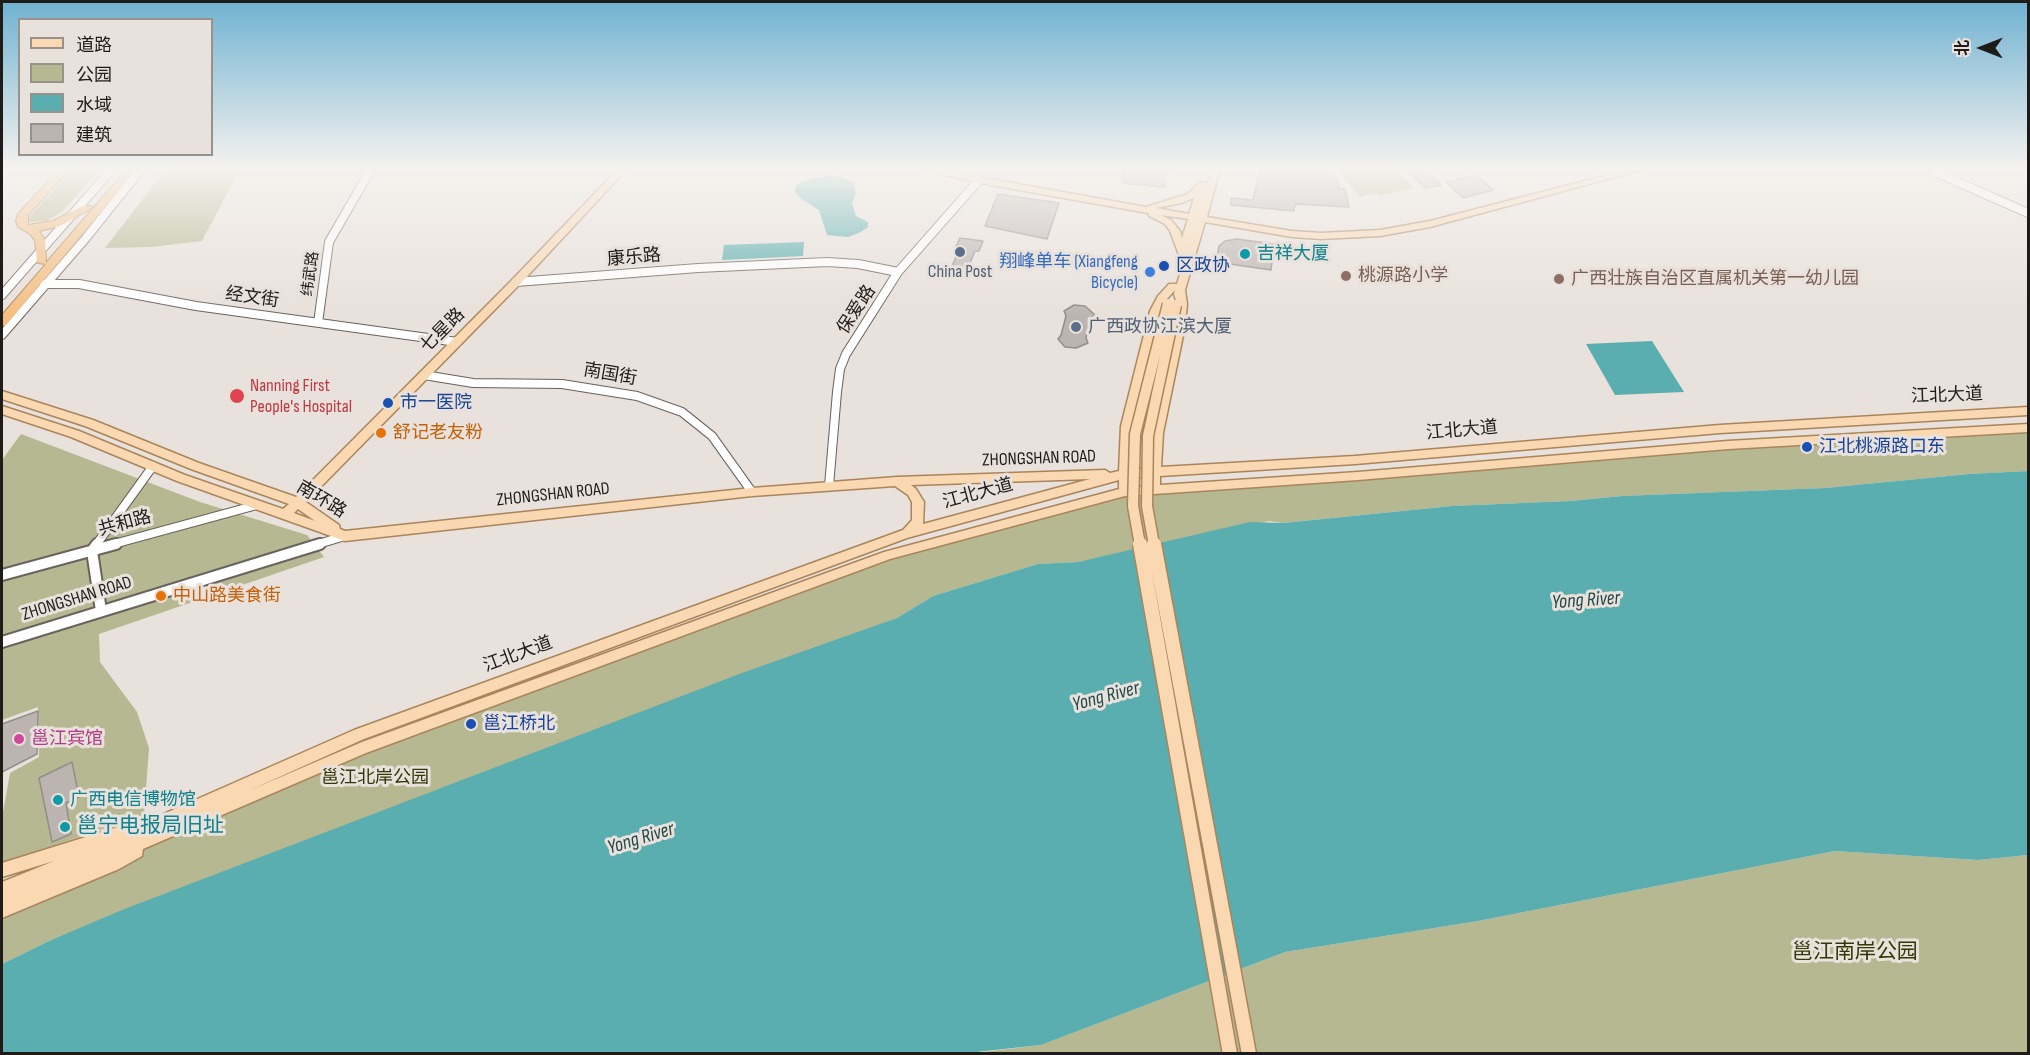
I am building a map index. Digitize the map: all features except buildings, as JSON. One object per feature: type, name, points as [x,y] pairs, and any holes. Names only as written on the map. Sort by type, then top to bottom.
[{"type":"highway","points":[[22,218],[23,226],[38,237],[43,248],[42,261]]},
{"type":"highway","points":[[2,308],[78,218]]},
{"type":"highway","points":[[2,322],[90,218]]},
{"type":"highway","points":[[30,229],[48,227],[68,219]]},
{"type":"main road","name":"七星路","points":[[285,515],[576,218]]},
{"type":"main road","points":[[1160,218],[1168,222],[1176,231],[1182,255]]},
{"type":"main road","points":[[1154,488],[1157,433],[1180,326],[1182,304],[1177,286],[1182,255],[1196,218]]},
{"type":"main road","points":[[1196,218],[1135,434],[1133,506],[1230,1053]]},
{"type":"main road","points":[[1198,218],[1321,236],[1380,233],[1448,218]]},
{"type":"main road","points":[[1125,492],[1127,426],[1155,311],[1162,297],[1177,286]]},
{"type":"main road","points":[[1172,304],[1148,436],[1147,506],[1249,1053]]},
{"type":"main road","name":"南环路","points":[[2,395],[88,423],[195,466],[297,502],[345,536]]},
{"type":"main road","name":"南环路","points":[[2,410],[75,434],[153,466],[345,536]]},
{"type":"main road","name":"江北大道","points":[[173,824],[358,734],[905,534],[1124,474],[1154,470],[1355,460],[1720,429],[2028,411]]},
{"type":"main road","name":"江北大道","points":[[2,899],[173,824],[362,748],[888,555],[1125,492],[1154,488],[1358,476],[1728,444],[2028,428]]},
{"type":"main road","name":"ZHONGSHAN ROAD","points":[[345,536],[752,492],[897,481],[1124,474]]},
{"type":"main road","points":[[897,481],[912,492],[918,502],[918,522],[905,534]]},
{"type":"main road","points":[[2,870],[173,824]]},
{"type":"main road","points":[[2,911],[114,864],[173,824]]},
{"type":"main road","name":"江北大道","points":[[2,889],[90,859]]},
{"type":"street","points":[[2,335],[93,230],[100,218]]},
{"type":"street","name":"纬武路","points":[[318,322],[329,242],[343,218]]},
{"type":"street","name":"保爱路","points":[[829,486],[840,369],[846,354],[898,272],[945,218]]},
{"type":"street","points":[[2,295],[68,219]]},
{"type":"street","name":"康乐路","points":[[516,282],[698,268],[827,262],[858,264],[898,272]]},
{"type":"street","name":"经文街","points":[[44,284],[79,284],[196,306],[457,342]]},
{"type":"street","name":"南国街","points":[[424,375],[473,383],[562,384],[637,396],[655,402],[682,412],[712,436],[752,492]]},
{"type":"street","points":[[101,610],[92,551],[153,466]]},
{"type":"street","name":"共和路","points":[[2,575],[257,505]]},
{"type":"street","name":"ZHONGSHAN ROAD","points":[[2,642],[345,536]]},
{"type":"green space","points":[[29,218],[51,218],[46,221],[29,222]]},
{"type":"green space","points":[[128,218],[214,218],[202,241],[151,247],[105,248]]},
{"type":"green space","name":"邕江北岸公园","points":[[2028,428],[2028,471],[1969,474],[1825,488],[1452,506],[1283,523],[1269,521],[1078,562],[1038,564],[933,596],[897,618],[49,941],[2,964],[2,899],[175,829],[362,748],[888,555],[1125,492],[1891,434]]},
{"type":"green space","points":[[21,434],[200,502],[307,535],[324,557],[99,634],[100,662],[137,712],[149,748],[144,815],[2,863],[2,818],[10,773],[39,757],[38,707],[2,720],[2,460]]},
{"type":"green space","name":"邕江南岸公园","points":[[1835,851],[1978,860],[2028,855],[2028,1053],[967,1054],[1041,1045],[1285,952],[1478,921]]},
{"type":"water","points":[[822,218],[860,218],[868,222],[868,227],[848,237],[827,235]]},
{"type":"water","points":[[804,242],[803,256],[722,260],[724,245]]},
{"type":"water","points":[[1652,341],[1684,392],[1615,395],[1586,344]]},
{"type":"water","name":"Yong River","points":[[2028,471],[2028,855],[1978,860],[1835,851],[1478,921],[1285,952],[1041,1045],[967,1053],[2,1054],[2,964],[49,941],[122,910],[742,673],[897,618],[933,596],[1038,564],[1078,562],[1250,522],[1283,523],[1452,506],[1825,488],[1969,474]]},
{"type":"place","name":"China Post","points":[[960,252]]},
{"type":"place","name":"吉祥大厦","points":[[1245,254]]},
{"type":"place","name":"区政协","points":[[1164,266]]},
{"type":"place","name":"翔峰单车 (Xiangfeng Bicycle)","points":[[1150,272]]},
{"type":"place","name":"桃源路小学","points":[[1346,276]]},
{"type":"place","name":"广西壮族自治区直属机关第一幼儿园","points":[[1559,279]]},
{"type":"place","name":"广西政协江滨大厦","points":[[1076,327]]},
{"type":"place","name":"Nanning First People's Hospital","points":[[237,396]]},
{"type":"place","name":"市一医院","points":[[388,403]]},
{"type":"place","name":"舒记老友粉","points":[[381,433]]},
{"type":"place","name":"江北桃源路口东","points":[[1807,447]]},
{"type":"place","name":"中山路美食街","points":[[161,596]]},
{"type":"place","name":"邕江桥北","points":[[471,724]]},
{"type":"place","name":"邕江宾馆","points":[[19,739]]},
{"type":"place","name":"广西电信博物馆","points":[[58,800]]},
{"type":"place","name":"邕宁电报局旧址","points":[[65,827]]}]
